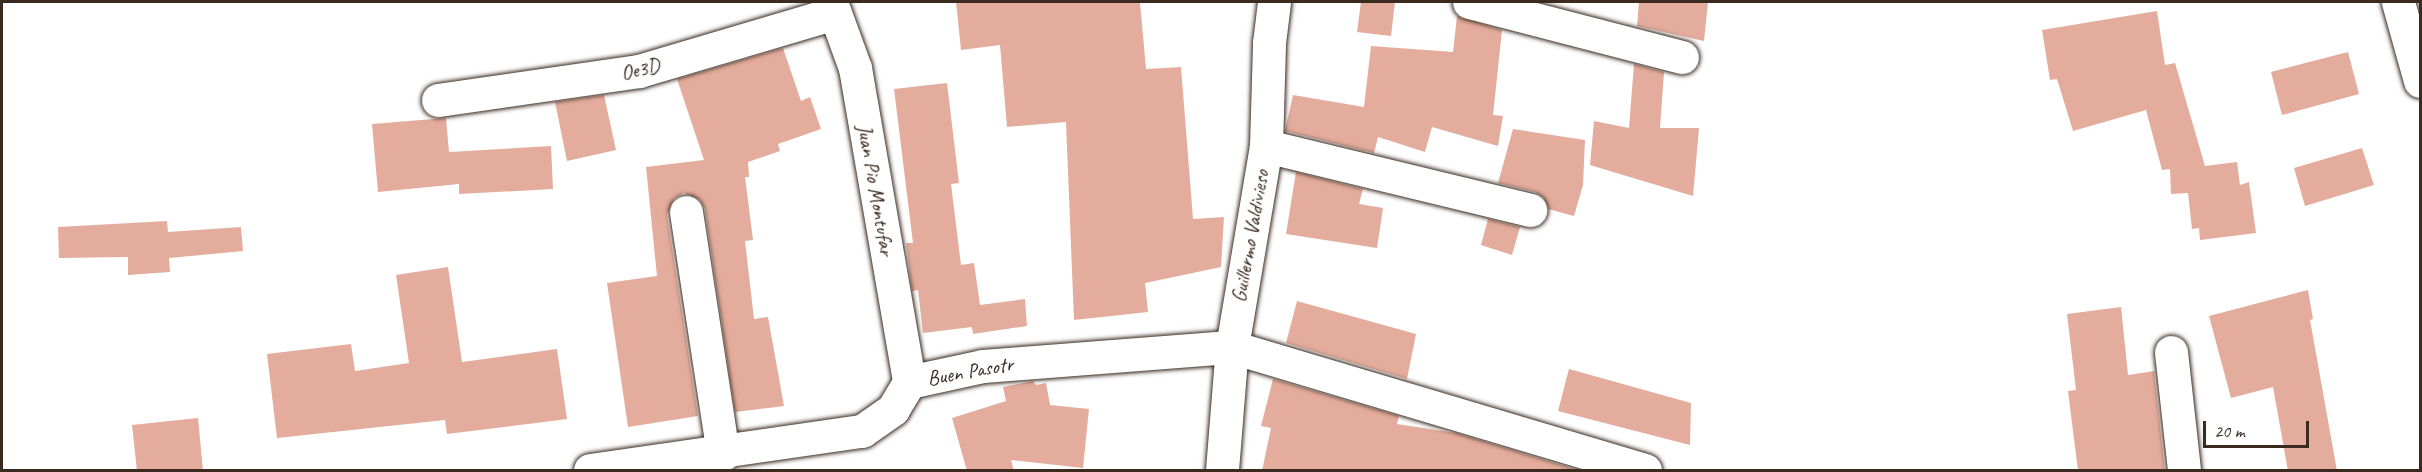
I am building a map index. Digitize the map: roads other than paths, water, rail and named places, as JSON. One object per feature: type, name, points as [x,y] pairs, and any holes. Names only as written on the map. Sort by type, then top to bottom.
[{"type":"street","name":"Guillermo Valdivieso","points":[[1222,471],[1232,347],[1266,146],[1269,43],[1274,2]]},
{"type":"street","points":[[1469,2],[1682,57]]},
{"type":"street","points":[[2398,2],[2421,81]]},
{"type":"street","name":"Oe3D","points":[[438,100],[639,72],[833,7]]},
{"type":"street","name":"Juan Pio Montufar","points":[[833,7],[855,68],[909,382]]},
{"type":"street","points":[[1266,146],[1530,210]]},
{"type":"street","points":[[686,212],[723,454]]},
{"type":"street","points":[[1232,347],[1645,471]]},
{"type":"street","name":"Buen Pasotr","points":[[590,471],[723,454],[862,431],[893,409],[909,382],[982,366],[1232,347]]},
{"type":"street","points":[[2171,352],[2184,471]]}]
